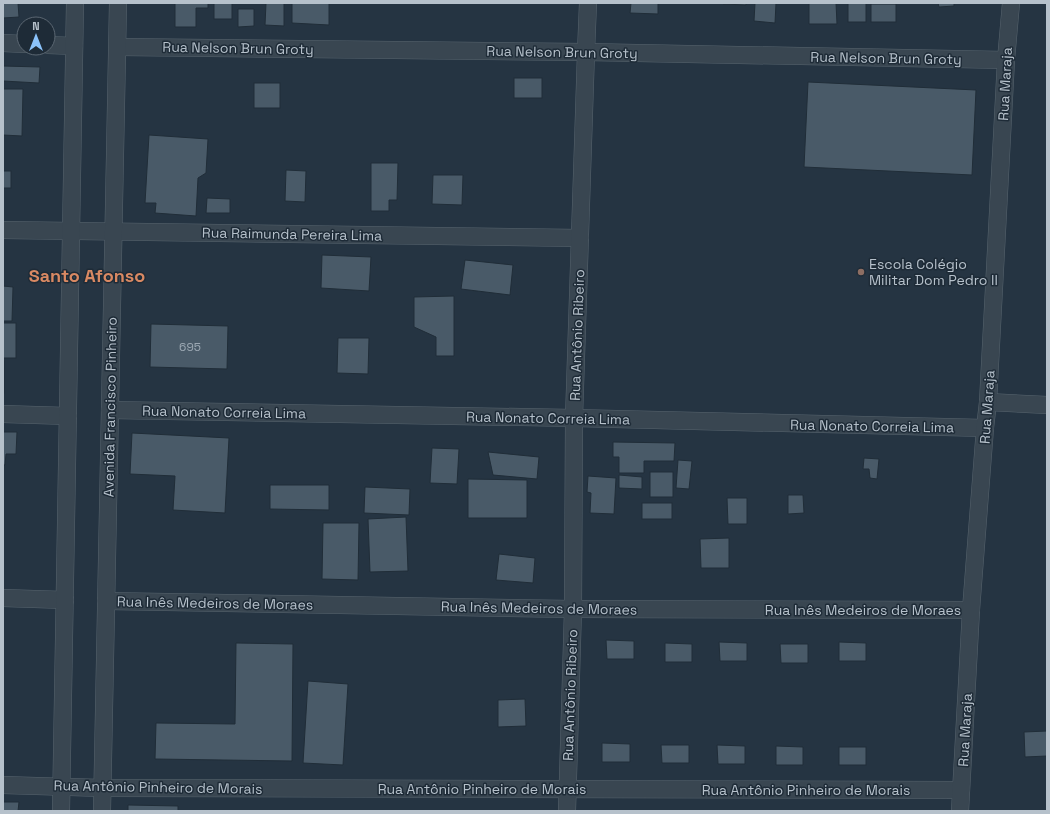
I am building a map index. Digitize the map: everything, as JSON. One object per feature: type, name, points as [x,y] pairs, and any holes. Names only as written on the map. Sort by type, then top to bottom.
[{"type":"street","points":[[61,811],[75,3]]},
{"type":"street","name":"Avenida Francisco Pinheiro","points":[[102,811],[118,3]]},
{"type":"street","name":"Rua Antônio Ribeiro","points":[[567,811],[573,609],[574,418],[588,3]]},
{"type":"street","name":"Rua Maraja","points":[[960,811],[971,610],[988,402],[1006,60],[1011,3]]},
{"type":"street","points":[[3,43],[16,44]]},
{"type":"street","points":[[56,45],[74,46]]},
{"type":"street","name":"Rua Nelson Brun Groty","points":[[118,47],[586,52],[1006,60]]},
{"type":"street","name":"Rua Raimunda Pereira Lima","points":[[3,230],[580,238]]},
{"type":"street","points":[[988,402],[1047,405]]},
{"type":"street","name":"Rua Nonato Correia Lima","points":[[110,410],[574,418],[985,428]]},
{"type":"street","points":[[3,414],[68,416]]},
{"type":"street","points":[[3,598],[64,600]]},
{"type":"street","name":"Rua Inês Medeiros de Moraes","points":[[106,602],[573,609],[971,610]]},
{"type":"street","name":"Rua Antônio Pinheiro de Morais","points":[[3,785],[103,788],[961,790]]},
{"type":"building","points":[[3,3],[18,3],[19,16],[3,18]]},
{"type":"building","points":[[175,3],[208,3],[208,8],[196,8],[196,27],[175,27]]},
{"type":"building","points":[[214,3],[232,3],[232,19],[214,19]]},
{"type":"building","points":[[266,3],[284,3],[284,26],[265,25]]},
{"type":"building","points":[[292,3],[329,3],[329,25],[292,23]]},
{"type":"building","points":[[631,3],[658,3],[658,14],[630,13]]},
{"type":"building","points":[[746,3],[746,5],[723,4]]},
{"type":"building","points":[[755,3],[776,3],[775,23],[754,21]]},
{"type":"building","points":[[809,3],[836,3],[837,24],[809,24]]},
{"type":"building","points":[[848,3],[866,3],[866,22],[848,22]]},
{"type":"building","points":[[938,3],[954,3],[954,6],[939,7]]},
{"type":"building","points":[[871,4],[896,4],[896,22],[871,22]]},
{"type":"building","points":[[238,9],[254,9],[254,26],[238,27]]},
{"type":"building","points":[[3,66],[40,67],[39,83],[3,81]]},
{"type":"building","points":[[514,78],[542,78],[542,98],[514,98]]},
{"type":"building","points":[[808,82],[976,90],[972,175],[804,167]]},
{"type":"building","points":[[254,83],[280,83],[280,108],[254,108]]},
{"type":"building","points":[[3,89],[23,89],[22,136],[3,135]]},
{"type":"building","points":[[149,135],[208,139],[206,173],[198,178],[196,216],[155,213],[156,203],[145,203]]},
{"type":"building","points":[[371,163],[398,163],[397,200],[389,200],[389,211],[371,211]]},
{"type":"building","points":[[286,170],[306,171],[305,202],[285,201]]},
{"type":"building","points":[[3,171],[11,171],[11,188],[3,188]]},
{"type":"building","points":[[433,175],[463,175],[462,205],[432,204]]},
{"type":"building","points":[[207,198],[230,199],[230,213],[206,213]]},
{"type":"building","points":[[322,255],[371,257],[369,291],[321,288]]},
{"type":"building","points":[[465,260],[513,265],[510,295],[461,289]]},
{"type":"building","points":[[3,286],[13,287],[12,321],[3,321]]},
{"type":"building","points":[[454,296],[454,356],[436,356],[436,337],[414,327],[414,297]]},
{"type":"building","points":[[3,323],[16,323],[16,358],[3,358]]},
{"type":"building","points":[[151,324],[228,326],[227,369],[150,367]]},
{"type":"building","points":[[338,338],[369,338],[368,374],[337,373]]},
{"type":"building","points":[[4,361],[4,393],[3,393]]},
{"type":"building","points":[[3,432],[17,432],[16,454],[6,454],[5,465],[3,465]]},
{"type":"building","points":[[132,433],[229,438],[225,513],[173,510],[175,476],[130,474]]},
{"type":"building","points":[[613,442],[675,443],[674,461],[644,461],[644,473],[619,473],[619,457],[613,457]]},
{"type":"building","points":[[432,448],[459,449],[457,484],[430,483]]},
{"type":"building","points":[[488,452],[539,457],[537,479],[493,475]]},
{"type":"building","points":[[864,458],[879,459],[877,479],[870,478],[869,469],[863,469]]},
{"type":"building","points":[[678,460],[692,461],[689,489],[676,488]]},
{"type":"building","points":[[650,472],[673,472],[673,497],[650,497]]},
{"type":"building","points":[[619,475],[642,477],[642,489],[619,488]]},
{"type":"building","points":[[588,476],[616,478],[614,514],[590,513],[591,493],[587,492]]},
{"type":"building","points":[[468,479],[527,480],[527,518],[468,518]]},
{"type":"building","points":[[270,485],[329,485],[329,510],[270,509]]},
{"type":"building","points":[[365,487],[410,489],[409,515],[364,513]]},
{"type":"building","points":[[788,495],[803,495],[804,513],[788,514]]},
{"type":"building","points":[[727,498],[747,498],[747,524],[728,524]]},
{"type":"building","points":[[642,503],[672,503],[672,519],[642,519]]},
{"type":"building","points":[[406,517],[408,571],[370,572],[368,519]]},
{"type":"building","points":[[323,523],[359,523],[358,580],[322,579]]},
{"type":"building","points":[[729,538],[729,568],[701,568],[700,539]]},
{"type":"building","points":[[499,554],[535,558],[533,583],[496,580]]},
{"type":"building","points":[[606,640],[634,641],[634,659],[607,659]]},
{"type":"building","points":[[719,642],[747,643],[747,661],[720,661]]},
{"type":"building","points":[[839,642],[866,643],[866,661],[839,661]]},
{"type":"building","points":[[236,643],[293,644],[292,761],[155,759],[156,723],[235,724]]},
{"type":"building","points":[[665,643],[692,644],[692,662],[665,662]]},
{"type":"building","points":[[780,644],[808,644],[808,663],[781,663]]},
{"type":"building","points":[[308,681],[348,684],[343,765],[303,763]]},
{"type":"building","points":[[525,699],[526,726],[498,727],[498,700]]},
{"type":"building","points":[[1047,731],[1047,756],[1025,757],[1024,732]]},
{"type":"building","points":[[602,743],[630,744],[630,762],[602,762]]},
{"type":"building","points":[[661,745],[689,745],[689,763],[662,763]]},
{"type":"building","points":[[717,745],[745,746],[745,764],[718,764]]},
{"type":"building","points":[[776,746],[803,747],[803,765],[776,765]]},
{"type":"building","points":[[839,747],[866,747],[866,765],[839,765]]},
{"type":"building","points":[[3,802],[19,802],[18,811],[3,811]]},
{"type":"building","points":[[128,805],[178,806],[178,811],[128,811]]},
{"type":"place","name":"Escola Colégio Militar Dom Pedro II","points":[[861,272]]},
{"type":"district","name":"Santo Afonso","points":[[87,275]]}]
